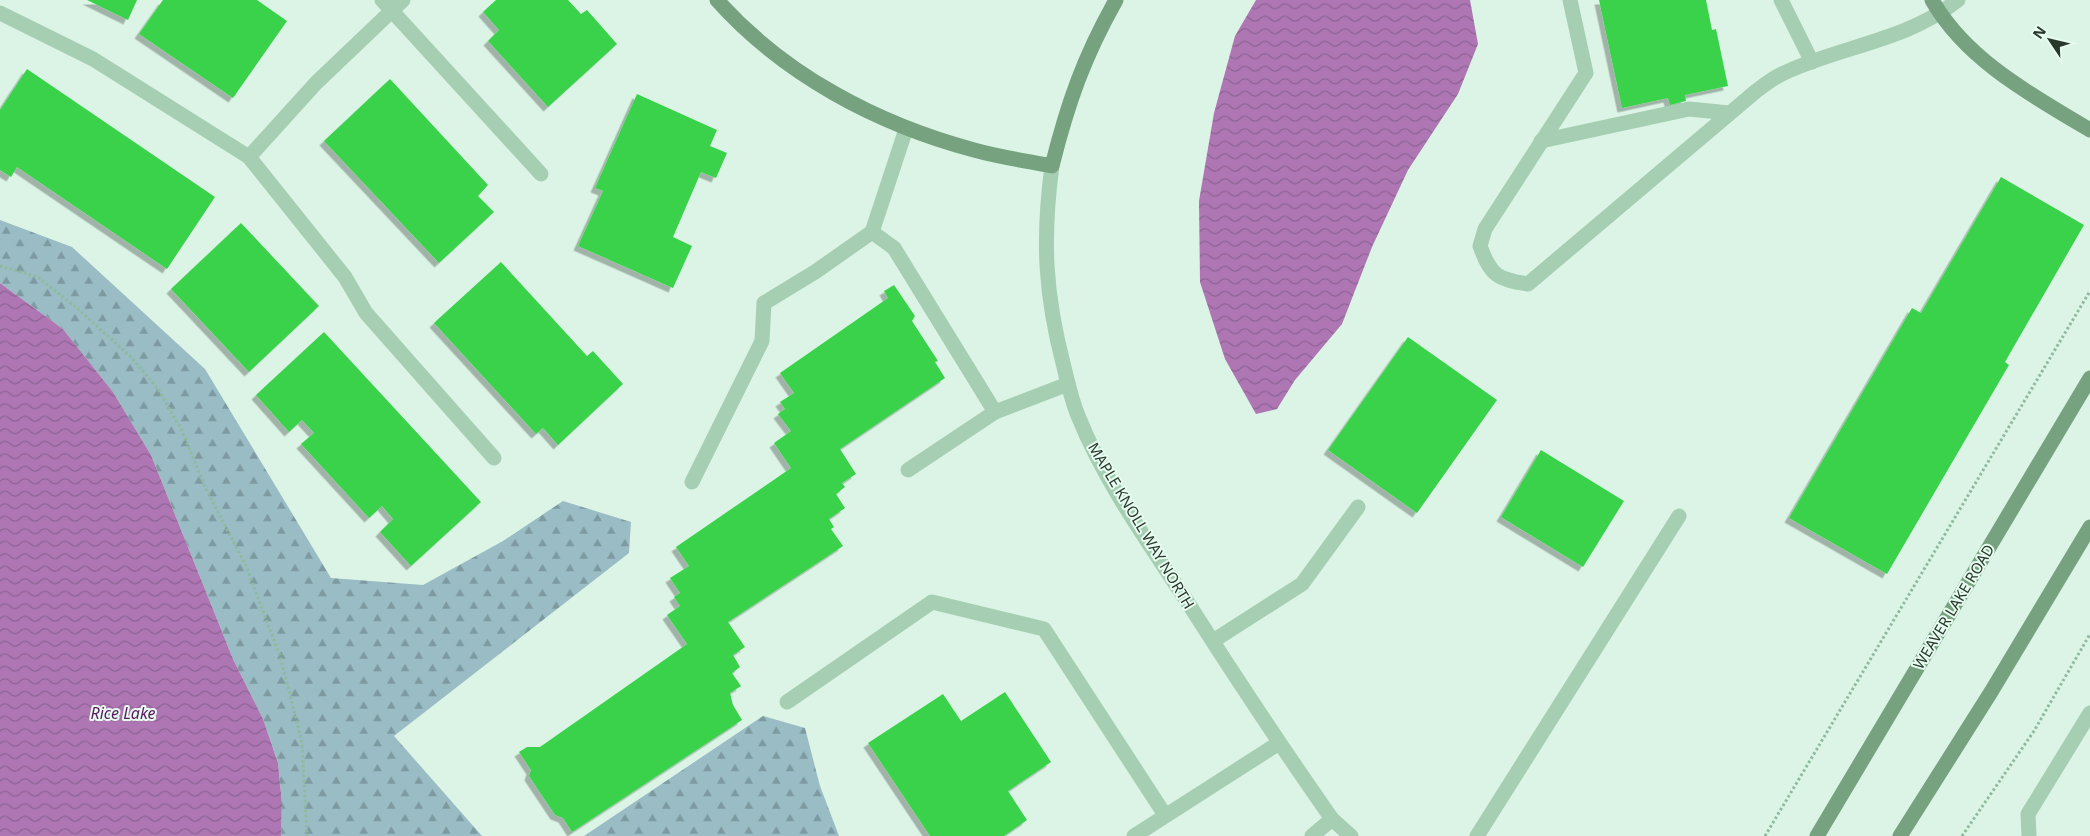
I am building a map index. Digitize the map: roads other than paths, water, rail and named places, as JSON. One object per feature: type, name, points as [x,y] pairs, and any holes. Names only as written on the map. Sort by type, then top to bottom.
[{"type":"main road","points":[[717,0],[767,48],[807,78],[858,106],[906,128],[974,150],[1052,166]]},
{"type":"main road","name":"MAPLE KNOLL WAY NORTH","points":[[1052,166],[1065,116],[1080,72],[1116,0]]},
{"type":"main road","points":[[1932,0],[1940,14],[1980,58],[2028,94],[2090,130]]},
{"type":"main road","name":"WEAVER LAKE ROAD","points":[[1817,836],[2090,378]]},
{"type":"main road","points":[[1900,836],[1992,692],[2090,527]]},
{"type":"street","points":[[1570,0],[1586,73],[1485,228],[1480,246],[1493,274],[1507,281],[1528,284],[1729,113],[1783,73],[1901,32],[1940,14],[1958,0]]},
{"type":"street","points":[[1781,0],[1812,62]]},
{"type":"street","points":[[249,158],[316,83],[392,3],[541,174]]},
{"type":"street","points":[[0,13],[93,59],[249,158],[345,277],[366,313],[494,458]]},
{"type":"street","points":[[1541,141],[1689,109],[1729,113]]},
{"type":"street","points":[[692,482],[762,341],[764,303],[815,272],[872,232],[906,128]]},
{"type":"street","name":"MAPLE KNOLL WAY NORTH","points":[[1052,166],[1046,213],[1048,294],[1055,334],[1078,417],[1105,472],[1279,743],[1332,819],[1351,836]]},
{"type":"street","points":[[872,232],[894,248],[995,412]]},
{"type":"street","points":[[908,470],[995,412],[1068,384]]},
{"type":"street","points":[[1213,641],[1302,584],[1358,507]]},
{"type":"street","points":[[1477,836],[1679,516]]},
{"type":"street","points":[[787,702],[932,602],[1044,629],[1164,815]]},
{"type":"street","points":[[2029,836],[2028,814],[2090,713]]},
{"type":"street","points":[[1134,836],[1279,743]]},
{"type":"street","points":[[1312,836],[1332,819]]},
{"type":"water","points":[[1256,0],[1470,0],[1478,44],[1458,94],[1408,170],[1372,247],[1342,324],[1295,380],[1277,409],[1256,414],[1225,359],[1200,282],[1199,201],[1214,113],[1235,36]]},
{"type":"water","name":"Rice Lake","points":[[0,283],[63,329],[113,392],[151,455],[233,659],[263,719],[278,763],[282,803],[281,836],[0,836]]}]
